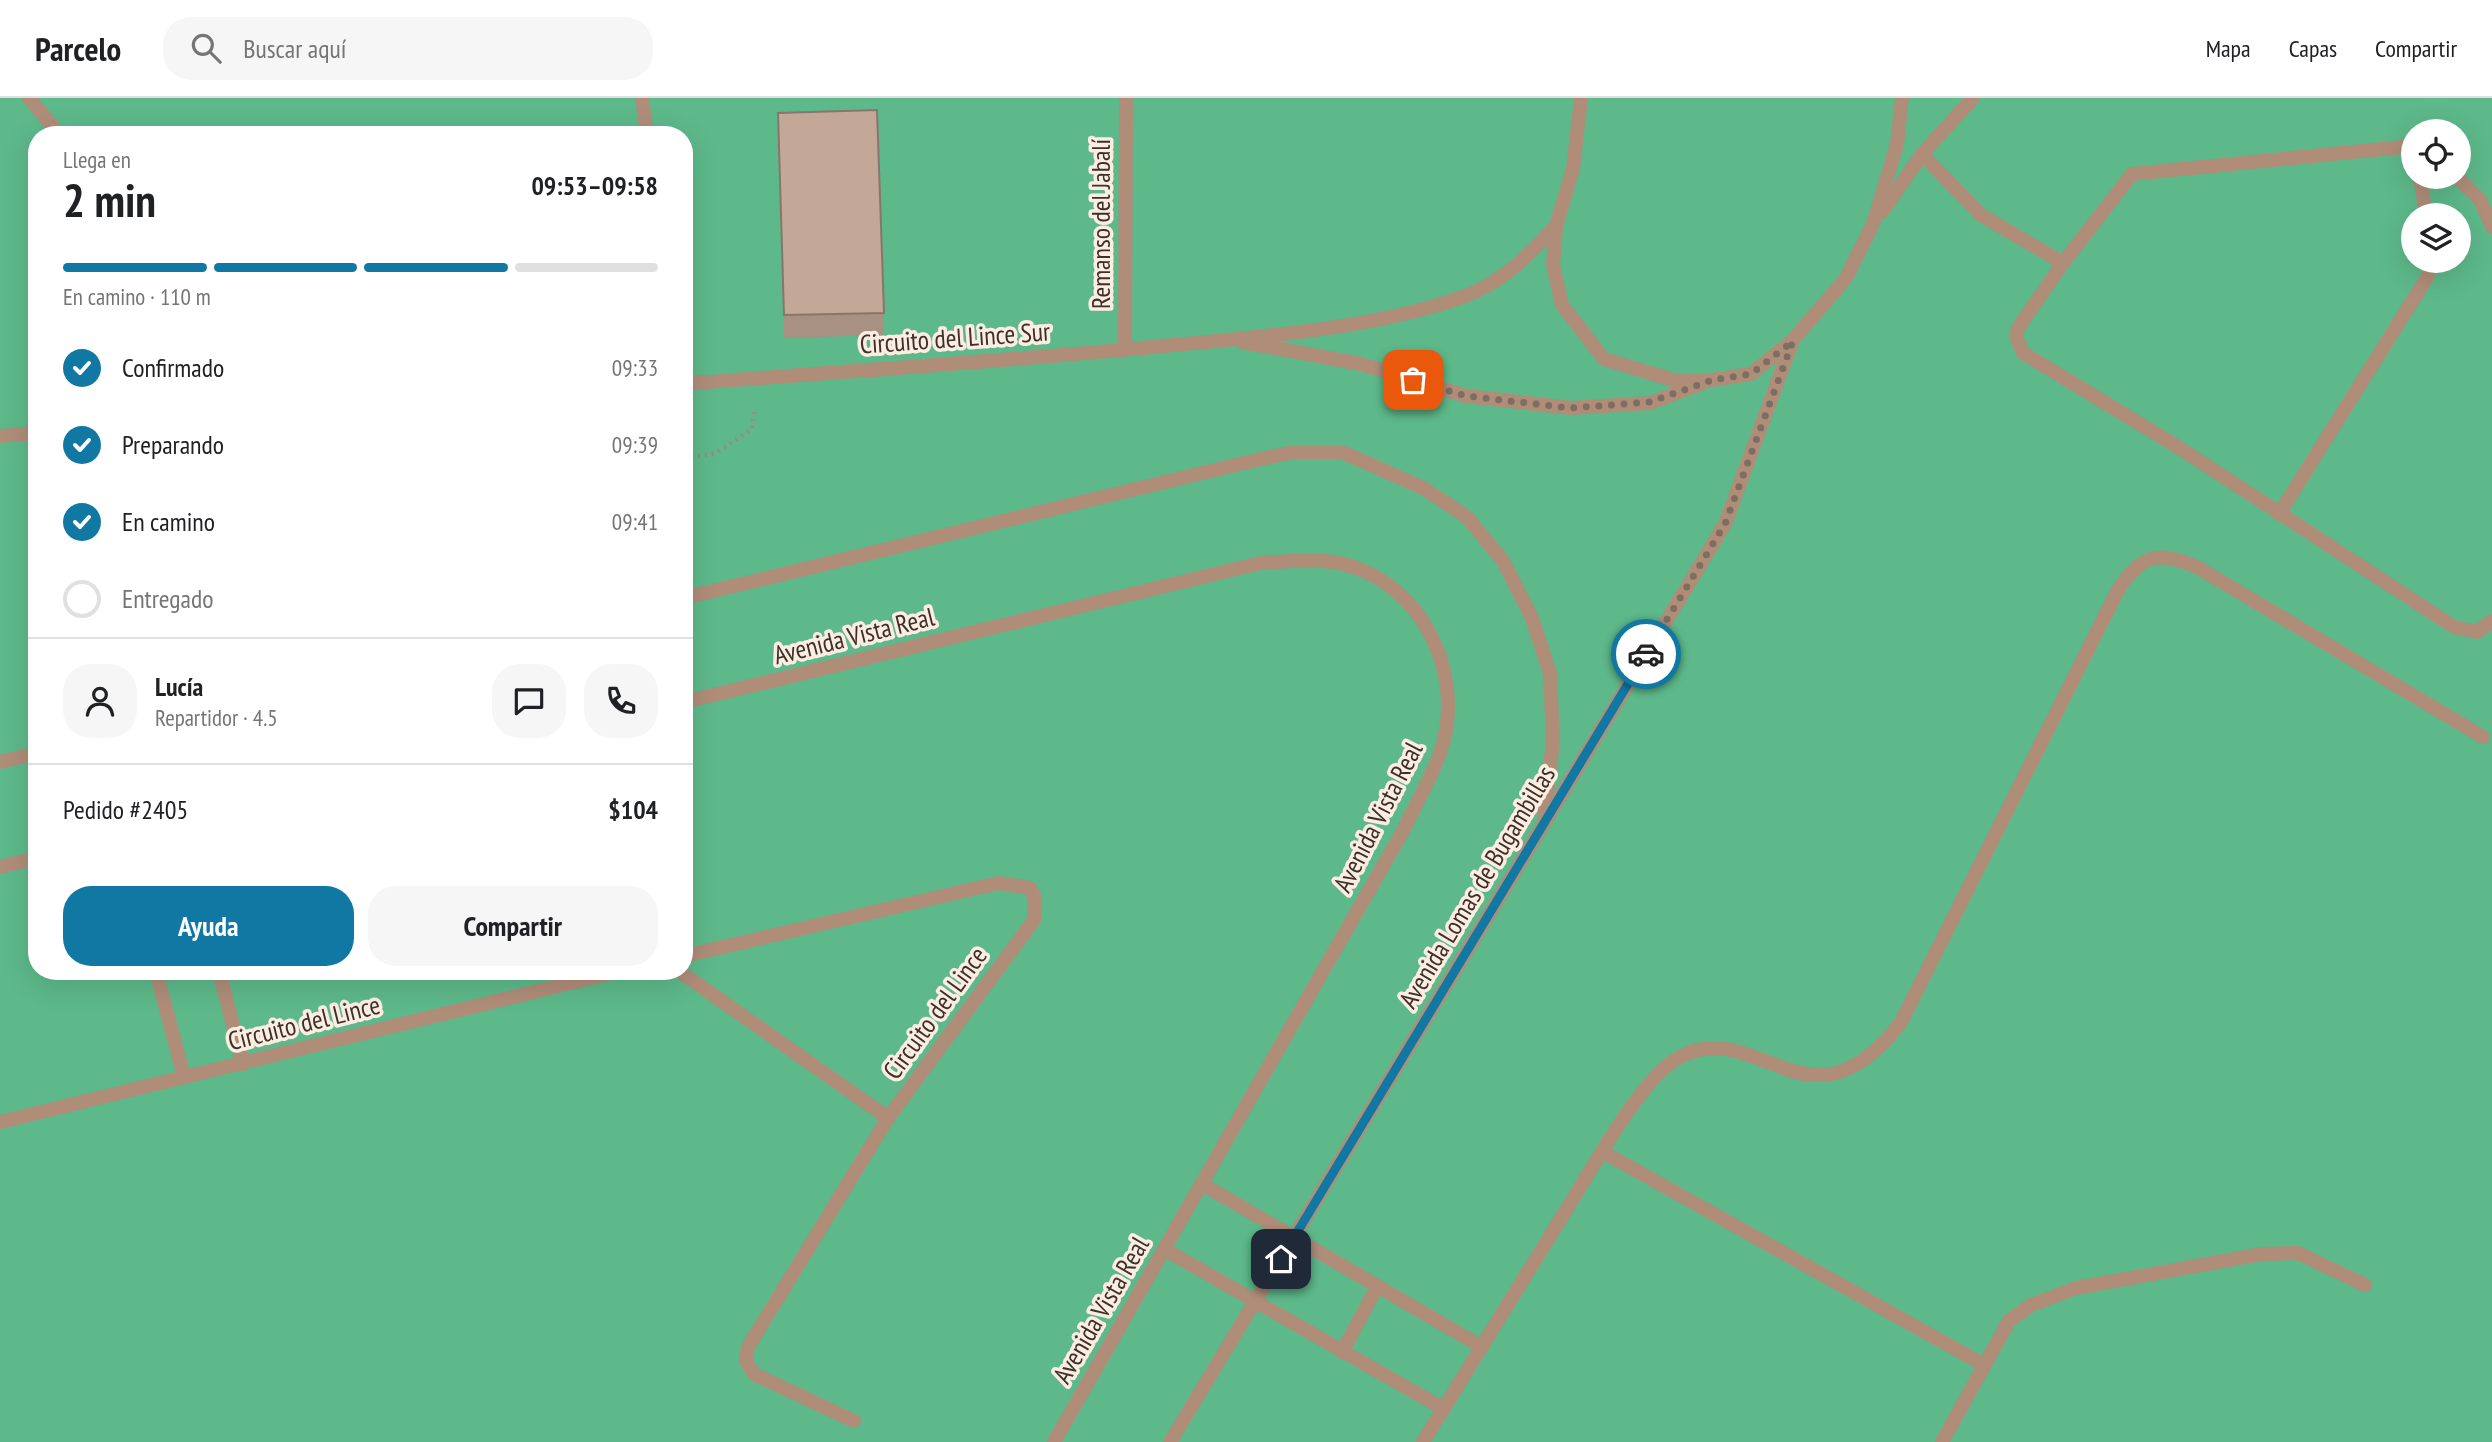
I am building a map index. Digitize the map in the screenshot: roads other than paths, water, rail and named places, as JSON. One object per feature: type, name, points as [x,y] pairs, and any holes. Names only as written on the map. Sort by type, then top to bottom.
[{"type":"street","points":[[29,98],[52,126]]},
{"type":"street","points":[[642,98],[646,126]]},
{"type":"street","name":"Remanso del Jabalí","points":[[1125,350],[1126,98]]},
{"type":"street","points":[[1581,98],[1573,169],[1556,226],[1553,265],[1562,305],[1604,359],[1672,380],[1712,380],[1751,374],[1793,341],[1846,278],[1873,224],[1922,154],[1973,98]]},
{"type":"street","points":[[1873,224],[1898,144],[1902,98]]},
{"type":"street","points":[[2401,147],[2140,171],[2132,174],[2063,263],[2018,328],[2016,336],[2023,353],[2178,447],[2454,627],[2477,632],[2492,621]]},
{"type":"street","points":[[1922,154],[1981,215],[2063,263]]},
{"type":"street","points":[[2471,187],[2492,227]]},
{"type":"street","name":"Circuito del Lince Sur","points":[[693,383],[1230,340],[1386,317],[1466,296],[1516,268],[1556,226]]},
{"type":"street","points":[[2279,514],[2428,273]]},
{"type":"street","name":"Circuito del Lince Sur","points":[[1230,340],[1361,364],[1466,396],[1571,408],[1650,402],[1712,380]]},
{"type":"street","name":"Avenida Lomas de Bugambillas","points":[[1170,1442],[1725,524],[1793,341]]},
{"type":"street","points":[[0,436],[28,434]]},
{"type":"street","points":[[693,596],[1293,452],[1342,452],[1423,488],[1467,517],[1503,561],[1532,618],[1550,673],[1553,741],[1543,825]]},
{"type":"street","points":[[1423,1442],[1602,1152],[1661,1069],[1706,1047],[1732,1049],[1793,1074],[1829,1075],[1855,1065],[1882,1047],[1901,1022],[2118,590],[2130,572],[2152,556],[2178,558],[2197,567],[2483,737]]},
{"type":"street","name":"Avenida Vista Real","points":[[693,700],[1265,562],[1326,561],[1367,573],[1403,597],[1427,624],[1445,663],[1450,698],[1441,752],[1403,831],[1054,1442]]},
{"type":"street","points":[[0,762],[28,755]]},
{"type":"street","points":[[0,867],[28,860]]},
{"type":"street","name":"Circuito del Lince","points":[[693,954],[999,883],[1030,888],[1035,898],[1034,920],[888,1118],[748,1347],[746,1354],[749,1369],[754,1374],[854,1421]]},
{"type":"street","points":[[158,980],[184,1077]]},
{"type":"street","points":[[221,980],[243,1064]]},
{"type":"street","name":"Circuito del Lince","points":[[0,1122],[584,980]]},
{"type":"street","points":[[692,980],[888,1118]]},
{"type":"street","points":[[1602,1152],[1984,1365]]},
{"type":"street","points":[[1202,1184],[1482,1347]]},
{"type":"street","points":[[1164,1249],[1444,1409]]},
{"type":"street","points":[[1942,1442],[2009,1321],[2031,1305],[2076,1288],[2262,1254],[2298,1253],[2365,1285]]},
{"type":"street","points":[[1342,1352],[1377,1287]]}]
